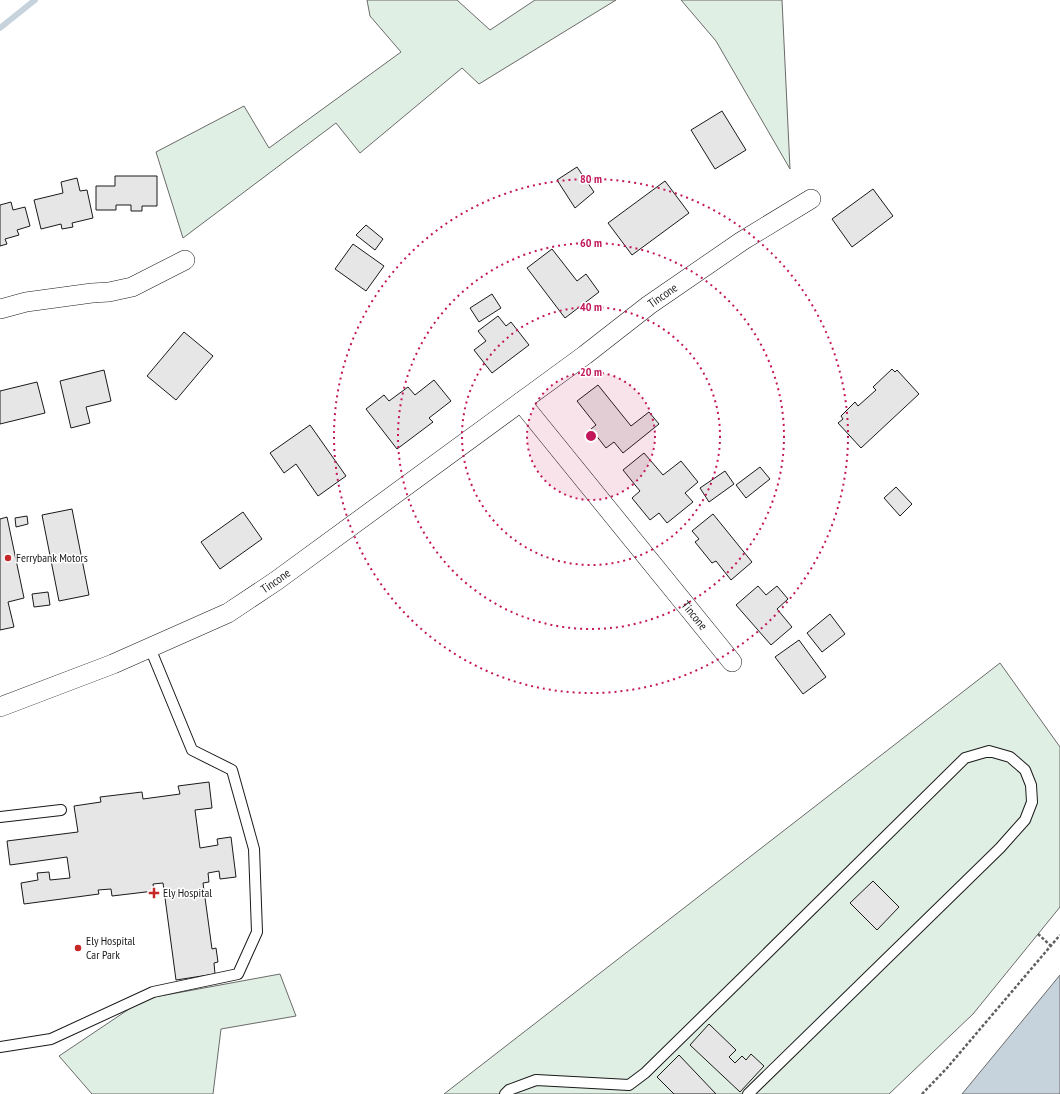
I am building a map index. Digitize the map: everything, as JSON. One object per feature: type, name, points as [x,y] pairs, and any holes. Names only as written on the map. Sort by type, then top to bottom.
[{"type":"street","name":"Tincone","points":[[0,707],[113,664],[228,613],[276,581],[521,402],[649,305],[742,241],[811,199]]},
{"type":"street","points":[[0,309],[26,302],[109,292],[132,287],[185,260]]},
{"type":"street","name":"Tincone","points":[[521,402],[732,662]]},
{"type":"lane","points":[[0,1047],[51,1039],[153,992],[238,974],[257,932],[254,849],[232,770],[192,750],[150,648]]},
{"type":"lane","points":[[505,1094],[509,1090],[536,1080],[630,1090],[645,1073],[965,758],[989,751],[1010,757],[1025,770],[1031,785],[1032,802],[1025,820],[1000,848],[748,1094]]},
{"type":"lane","points":[[0,817],[61,810]]},
{"type":"path","points":[[1038,934],[1051,946]]},
{"type":"path","points":[[922,1094],[947,1068],[1060,935]]},
{"type":"green space","points":[[367,0],[457,0],[490,30],[535,0],[616,0],[479,84],[462,68],[360,153],[336,123],[183,238],[156,152],[244,106],[269,148],[401,52],[370,16]]},
{"type":"green space","points":[[681,0],[782,0],[790,169],[716,41]]},
{"type":"green space","points":[[1000,663],[1060,747],[1060,907],[973,1014],[889,1094],[444,1094]]},
{"type":"green space","points":[[280,974],[296,1016],[221,1029],[213,1094],[92,1094],[59,1056],[144,999]]},
{"type":"shaded area","points":[[1060,975],[1060,1094],[962,1094]]},
{"type":"building","points":[[722,111],[746,150],[715,169],[691,130]]},
{"type":"building","points":[[577,167],[594,192],[575,208],[557,180]]},
{"type":"building","points":[[115,176],[157,176],[157,206],[142,206],[142,211],[131,211],[131,205],[116,205],[116,210],[96,210],[96,186],[115,186]]},
{"type":"building","points":[[77,178],[80,191],[87,190],[93,218],[72,223],[73,227],[62,229],[61,224],[41,229],[34,200],[63,193],[61,182]]},
{"type":"building","points":[[665,181],[689,213],[632,255],[608,223]]},
{"type":"building","points":[[873,189],[893,216],[852,247],[832,219]]},
{"type":"building","points":[[11,202],[13,210],[25,207],[30,226],[17,230],[19,235],[5,239],[7,244],[0,246],[0,205]]},
{"type":"building","points":[[366,225],[383,239],[375,250],[356,235]]},
{"type":"building","points":[[353,244],[384,266],[366,291],[335,269]]},
{"type":"building","points":[[552,249],[577,281],[586,274],[599,292],[565,318],[527,268]]},
{"type":"building","points":[[492,294],[501,308],[479,322],[470,308]]},
{"type":"building","points":[[498,316],[506,326],[511,322],[529,345],[492,373],[474,350],[486,341],[478,331]]},
{"type":"building","points":[[184,332],[213,356],[176,400],[147,376]]},
{"type":"building","points":[[892,369],[895,372],[897,370],[919,394],[861,448],[838,423],[843,419],[841,416],[855,402],[858,406],[876,390],[873,387]]},
{"type":"building","points":[[104,370],[111,401],[86,407],[90,423],[71,428],[60,381]]},
{"type":"building","points":[[434,380],[451,401],[429,418],[433,422],[397,449],[366,409],[384,395],[389,401],[408,387],[415,395]]},
{"type":"building","points":[[37,382],[45,413],[0,424],[0,391]]},
{"type":"building","points":[[598,385],[631,426],[649,412],[659,424],[623,453],[614,442],[606,448],[591,429],[596,425],[577,401]]},
{"type":"building","points":[[310,425],[346,476],[318,496],[296,464],[284,473],[270,453]]},
{"type":"building","points":[[644,453],[663,475],[681,461],[698,482],[685,493],[693,502],[667,523],[659,513],[650,520],[632,498],[640,491],[623,470]]},
{"type":"building","points":[[760,467],[770,479],[746,498],[736,485]]},
{"type":"building","points":[[725,471],[734,484],[709,502],[700,488]]},
{"type":"building","points":[[896,487],[912,504],[900,516],[884,498]]},
{"type":"building","points":[[72,509],[89,595],[59,601],[42,515]]},
{"type":"building","points":[[243,512],[262,539],[220,569],[201,542]]},
{"type":"building","points":[[713,514],[752,562],[731,580],[716,561],[712,563],[695,542],[699,539],[692,531]]},
{"type":"building","points":[[27,516],[28,524],[16,527],[15,518]]},
{"type":"building","name":"Ferrybank Motors","points":[[7,517],[24,598],[8,602],[14,627],[0,630],[0,519]]},
{"type":"building","points":[[758,586],[766,595],[777,586],[788,599],[777,609],[792,627],[771,645],[736,605]]},
{"type":"building","points":[[48,592],[50,605],[34,607],[32,594]]},
{"type":"building","points":[[830,614],[845,634],[822,652],[807,633]]},
{"type":"building","points":[[799,640],[826,677],[803,694],[775,657]]},
{"type":"building","points":[[209,782],[212,808],[195,810],[200,848],[218,845],[217,839],[231,837],[236,877],[220,879],[219,871],[208,873],[209,882],[203,883],[212,949],[216,948],[218,962],[214,963],[215,974],[176,980],[163,883],[153,884],[154,891],[112,896],[111,889],[98,890],[99,894],[24,904],[21,883],[38,880],[37,873],[49,872],[50,880],[70,878],[67,857],[10,865],[7,841],[78,832],[74,806],[101,802],[100,797],[142,792],[143,799],[180,794],[178,786]]},
{"type":"building","points":[[873,881],[899,907],[877,930],[850,903]]},
{"type":"building","points":[[709,1024],[736,1050],[729,1057],[735,1063],[742,1056],[746,1060],[751,1054],[764,1066],[740,1092],[690,1045]]},
{"type":"building","points":[[679,1055],[716,1094],[674,1094],[657,1077]]},
{"type":"waterway","points":[[0,28],[35,0]]},
{"type":"place","name":"Ferrybank Motors","points":[[8,558]]},
{"type":"place","name":"Ely Hospital","points":[[154,893]]},
{"type":"place","name":"Ely Hospital Car Park","points":[[78,948]]}]
